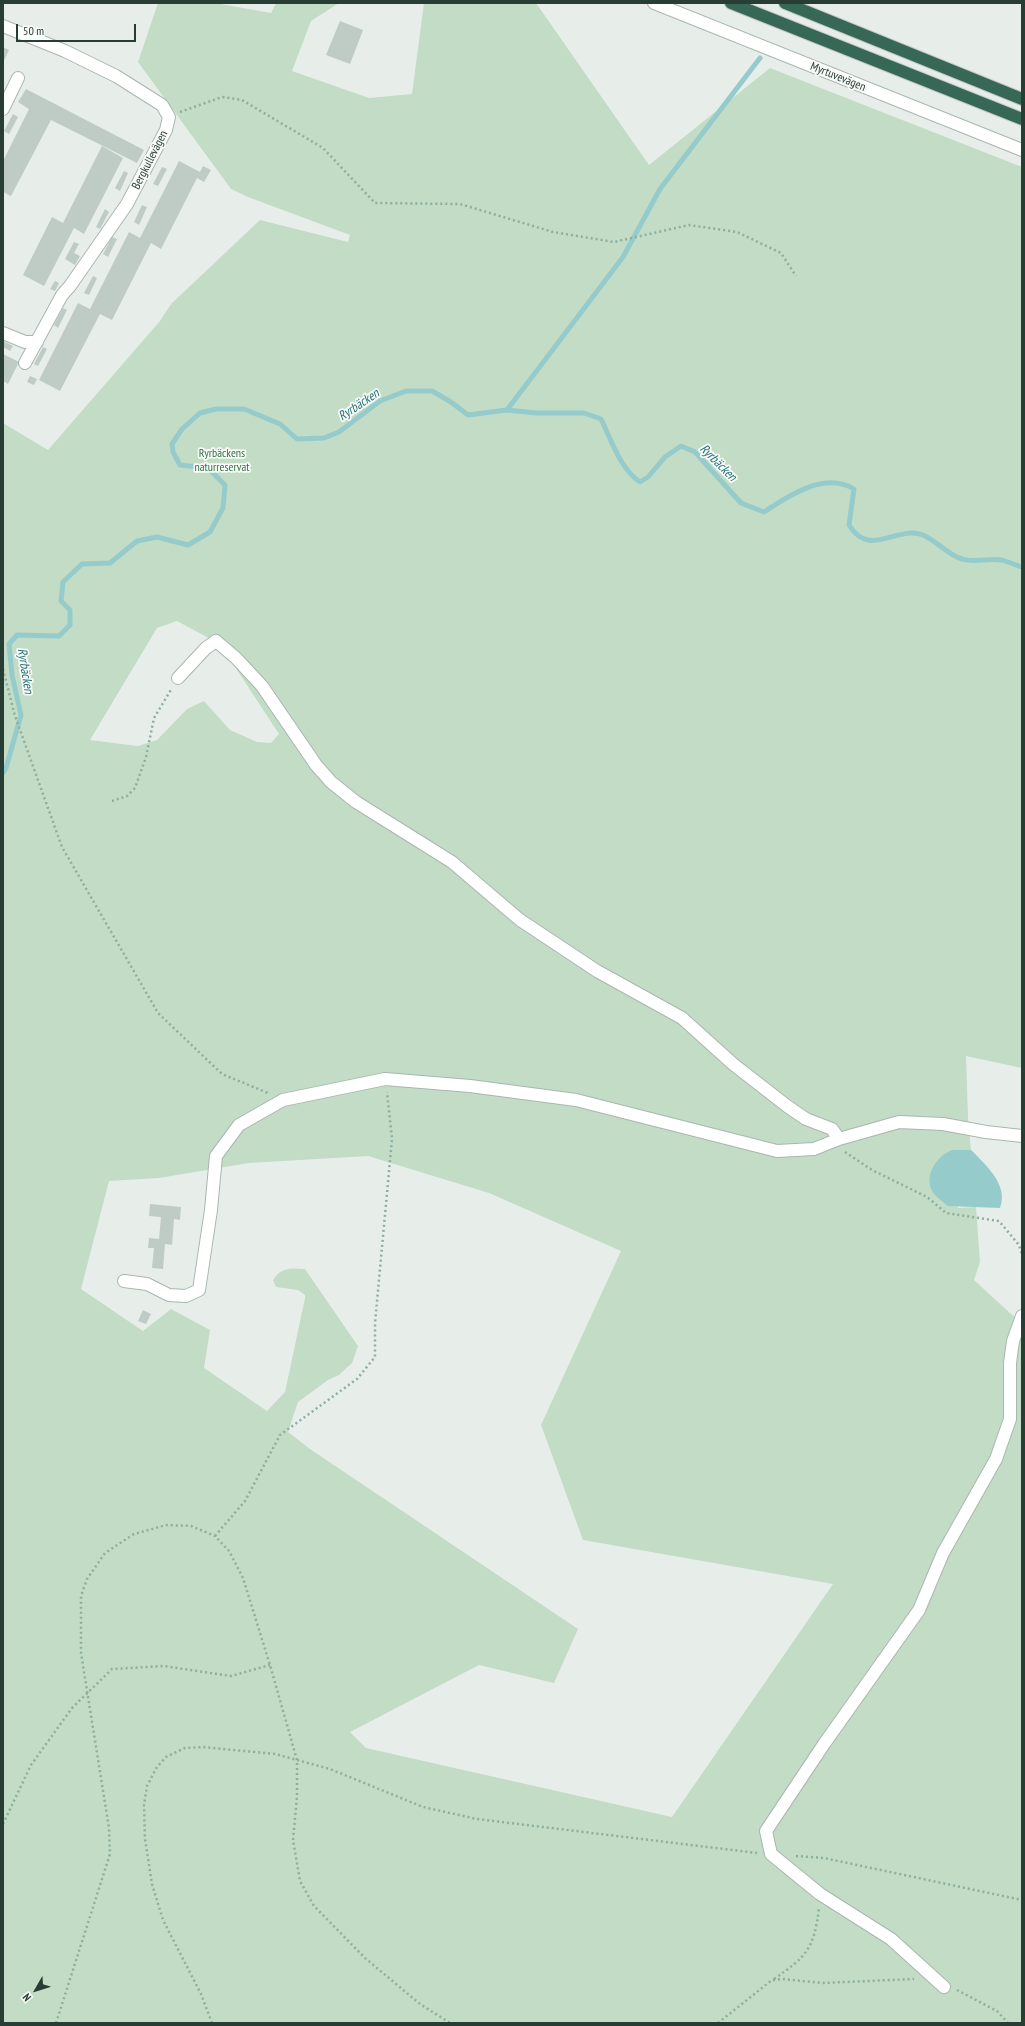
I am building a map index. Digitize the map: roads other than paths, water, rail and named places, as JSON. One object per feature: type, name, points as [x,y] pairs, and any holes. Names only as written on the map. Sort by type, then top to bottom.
[{"type":"highway","points":[[731,3],[1022,119]]},
{"type":"highway","points":[[785,3],[1022,99]]},
{"type":"street","name":"Myrtuvevägen","points":[[654,3],[1022,150]]},
{"type":"street","name":"Bergkullevägen","points":[[3,26],[65,51],[116,76],[162,105],[169,117],[166,130],[127,204],[62,295],[25,364]]},
{"type":"street","points":[[3,108],[18,78]]},
{"type":"street","points":[[3,333],[25,342],[37,342]]},
{"type":"street","points":[[178,678],[206,648],[216,641],[236,658],[262,686],[316,765],[332,782],[356,802],[452,862],[520,920],[597,971],[682,1018],[733,1064],[787,1106],[806,1119],[832,1129],[835,1140]]},
{"type":"street","points":[[124,1281],[147,1284],[169,1295],[186,1296],[199,1290],[212,1210],[216,1156],[239,1125],[283,1100],[385,1079],[470,1086],[576,1100],[777,1151],[814,1149],[835,1140],[899,1122],[942,1124],[986,1132],[1022,1136]]},
{"type":"street","points":[[944,1986],[891,1939],[820,1894],[771,1854],[766,1831],[824,1744],[919,1610],[943,1553],[996,1459],[1010,1419],[1010,1363],[1013,1341],[1022,1316]]},
{"type":"water","points":[[952,1150],[971,1150],[989,1169],[999,1183],[1002,1200],[1000,1208],[948,1206],[933,1193],[930,1185],[930,1178],[933,1166],[941,1157]]},
{"type":"waterway","points":[[507,410],[623,257],[660,189],[760,58]]},
{"type":"waterway","name":"Ryrbäcken","points":[[3,773],[6,768],[21,715],[12,675],[9,644],[17,635],[59,636],[70,625],[70,610],[61,601],[63,582],[82,564],[110,563],[137,541],[157,537],[188,545],[210,532],[223,508],[225,485],[208,468],[180,465],[173,452],[172,444],[182,429],[200,413],[216,409],[244,409],[280,424],[297,439],[324,438],[339,432],[380,401],[406,391],[432,391],[451,402],[468,415],[507,410],[536,413],[584,413],[601,419],[622,462],[640,482],[648,477],[665,457],[681,446],[695,452],[741,503],[764,512],[784,499],[807,488],[819,484],[843,484],[854,489],[849,525],[857,535],[866,540],[884,539],[913,533],[923,535],[962,559],[971,561],[1002,560],[1022,567]]},
{"type":"park label","name":"Ryrbäckens naturreservat","points":[[222,461]]}]
